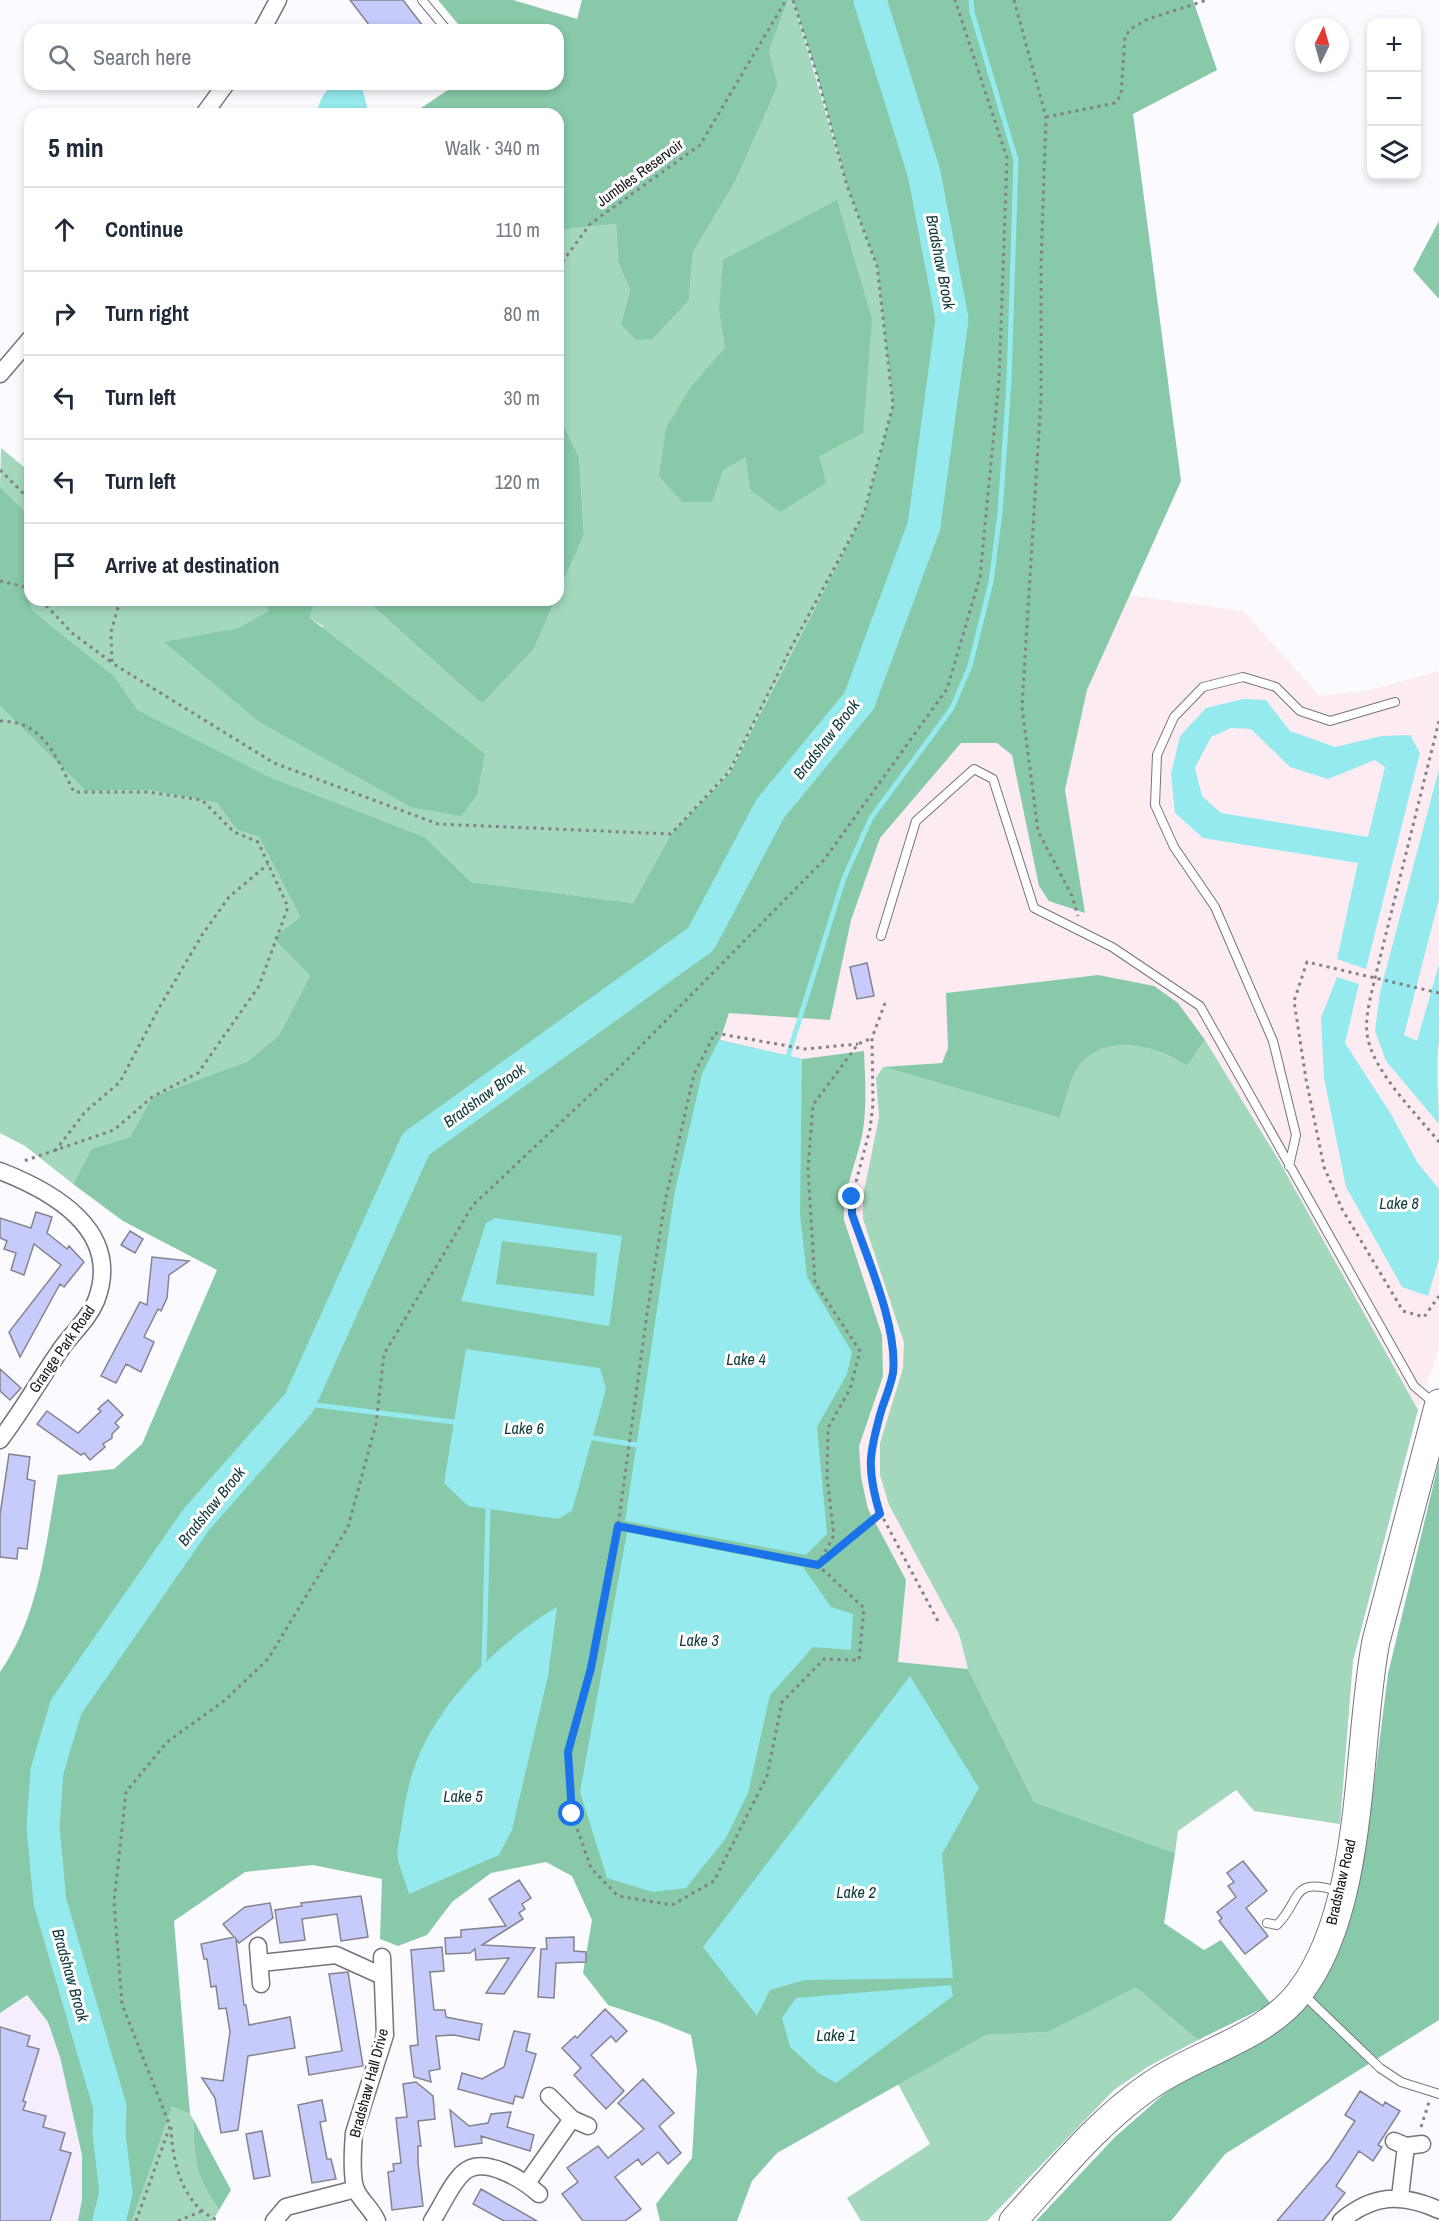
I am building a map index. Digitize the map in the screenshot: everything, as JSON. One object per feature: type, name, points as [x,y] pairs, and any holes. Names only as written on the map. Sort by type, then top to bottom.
[{"type":"main road","name":"Bradshaw Road","points":[[1013,2221],[1080,2148],[1136,2097],[1189,2062],[1258,2028],[1282,2012],[1300,1992],[1324,1947],[1342,1892],[1358,1807],[1369,1678],[1376,1641],[1439,1402]]},
{"type":"street","points":[[265,24],[278,0]]},
{"type":"street","points":[[208,108],[222,90]]},
{"type":"street","points":[[0,374],[24,346]]},
{"type":"street","name":"Grange Park Road","points":[[0,1171],[64,1204],[78,1214],[98,1248],[101,1268],[96,1301],[86,1319],[63,1347],[4,1435]]},
{"type":"street","points":[[261,1984],[259,1955],[336,1955],[381,1975]]},
{"type":"street","name":"Bradshaw Hall Drive","points":[[356,2189],[354,2133],[385,2035],[382,1957]]},
{"type":"street","points":[[549,2096],[572,2119],[588,2126]]},
{"type":"street","points":[[432,2221],[461,2174],[469,2168],[492,2168],[533,2188],[572,2119]]},
{"type":"street","points":[[1400,2197],[1409,2144]]},
{"type":"street","points":[[274,2221],[286,2207],[356,2189],[372,2210],[377,2221]]},
{"type":"street","points":[[1341,2221],[1369,2202],[1400,2197],[1439,2210]]},
{"type":"lane","points":[[422,0],[442,24]]},
{"type":"lane","points":[[1289,1166],[1296,1135],[1273,1041],[1215,907],[1174,847],[1155,805],[1157,755],[1174,717],[1203,687],[1243,677],[1276,687],[1300,711],[1330,722],[1395,702]]},
{"type":"lane","points":[[881,936],[916,821],[974,769],[993,779],[1034,908],[1112,947],[1200,1006],[1414,1386],[1428,1398],[1439,1402]]},
{"type":"lane","points":[[1267,1923],[1277,1925],[1284,1918],[1299,1890],[1308,1886],[1322,1886],[1342,1892]]},
{"type":"lane","points":[[1300,1992],[1380,2068],[1401,2082],[1436,2093]]},
{"type":"path","name":"Jumbles Reservoir","points":[[564,260],[590,224],[700,145],[786,0]]},
{"type":"path","points":[[47,606],[72,633],[112,663],[274,763],[438,824],[671,834],[729,772],[792,646],[864,513],[893,405],[877,266],[847,186],[817,75],[793,0]]},
{"type":"path","points":[[220,2221],[202,2211],[179,2176],[172,2148],[171,2126],[122,2004],[114,1902],[126,1792],[167,1742],[224,1701],[268,1659],[348,1527],[376,1424],[384,1354],[473,1205],[626,1060],[824,860],[947,689],[980,577],[999,380],[1006,158],[955,0]]},
{"type":"path","points":[[1014,0],[1046,117],[1041,265],[1041,398],[1022,707],[1038,831],[1072,896],[1083,933]]},
{"type":"path","points":[[1046,117],[1114,103],[1121,95],[1125,36],[1132,28],[1148,19],[1207,0]]},
{"type":"path","points":[[0,470],[24,494]]},
{"type":"path","points":[[0,580],[24,586]]},
{"type":"path","points":[[112,663],[111,632],[118,606]]},
{"type":"path","points":[[0,721],[15,721],[46,739],[74,792],[148,792],[202,800],[234,832],[258,842],[288,907],[259,986],[198,1073],[152,1097],[114,1130],[54,1153],[16,1164]]},
{"type":"path","points":[[1439,721],[1374,978],[1368,1010],[1367,1033],[1373,1058],[1439,1142]]},
{"type":"path","points":[[54,1153],[85,1112],[120,1082],[175,981],[229,897],[268,864]]},
{"type":"path","points":[[1439,993],[1307,962],[1294,1001],[1306,1079],[1324,1167],[1342,1209],[1404,1311],[1424,1317],[1439,1296]]},
{"type":"path","points":[[885,1003],[872,1038],[873,1104],[852,1206],[852,1214],[888,1322],[892,1352],[893,1374],[870,1450],[870,1481],[880,1514],[940,1625]]},
{"type":"path","points":[[618,1526],[818,1565],[864,1608],[859,1660],[824,1659],[782,1702],[767,1776],[714,1881],[672,1905],[618,1896],[591,1868],[572,1814],[568,1752],[591,1668],[618,1526],[646,1314],[666,1202],[694,1074],[715,1033],[805,1049],[858,1044],[872,1038]]},
{"type":"path","points":[[818,1565],[834,1535],[827,1479],[828,1428],[850,1389],[860,1351],[815,1282],[808,1169],[813,1105],[858,1044]]},
{"type":"path","points":[[818,1565],[880,1514]]},
{"type":"path","points":[[1409,2144],[1436,2093]]},
{"type":"path","points":[[136,2221],[171,2126]]},
{"type":"path","points":[[178,2221],[202,2211]]},
{"type":"shaded area","points":[[1129,595],[1243,611],[1320,696],[1370,690],[1439,671],[1439,1348],[1416,1416],[947,993],[948,1048],[942,1063],[883,1067],[876,1078],[879,1117],[863,1196],[863,1219],[904,1343],[903,1368],[880,1443],[880,1475],[959,1634],[968,1669],[1071,1874],[415,1337],[959,689]]},
{"type":"shaded area","points":[[27,1995],[48,2022],[60,2057],[82,2155],[82,2199],[78,2221],[0,2221],[0,2013]]},
{"type":"green space","points":[[438,0],[513,0],[577,19],[582,0],[788,0],[769,51],[778,85],[736,180],[693,252],[689,300],[652,339],[636,340],[621,324],[630,289],[618,262],[616,224],[564,229],[564,108],[421,108],[448,90],[564,90],[564,24],[458,24]]},
{"type":"green space","points":[[788,0],[793,0],[847,186],[877,266],[893,405],[864,513],[729,772],[671,834],[633,903],[471,882],[425,837],[270,777],[138,710],[114,676],[33,611],[31,606],[266,606],[270,611],[238,628],[165,643],[324,627],[310,618],[313,606],[373,606],[482,704],[534,649],[552,606],[564,606],[564,580],[584,535],[579,456],[564,427],[564,229],[616,224],[618,262],[630,289],[621,324],[689,300],[693,252],[736,180],[778,85],[769,51]],"holes":[[[719,310],[780,512],[746,458],[723,470],[692,385],[726,348]]]},
{"type":"green space","points":[[793,0],[1193,0],[1217,70],[1133,114],[1181,481],[1087,690],[1065,790],[1085,913],[1049,901],[1039,886],[1012,755],[997,743],[961,743],[880,838],[851,920],[830,1020],[729,1013],[720,1040],[802,1059],[864,1051],[864,1120],[861,1141],[848,1185],[844,1220],[882,1335],[883,1376],[859,1446],[861,1477],[868,1509],[906,1580],[898,1662],[968,1669],[1034,1802],[1175,1853],[1164,1923],[1204,1950],[1221,1940],[1271,2004],[1198,2040],[1136,1987],[1048,2032],[986,2035],[777,2153],[752,2181],[737,2221],[660,2221],[656,2204],[692,2158],[697,2070],[691,2035],[608,2005],[583,1973],[592,1920],[572,1876],[546,1862],[491,1873],[452,1902],[427,1935],[398,1946],[380,1939],[382,1879],[313,1865],[245,1872],[174,1921],[190,2114],[172,2106],[132,2221],[78,2221],[82,2199],[82,2155],[60,2057],[48,2022],[27,1995],[0,2013],[0,1672],[24,1627],[33,1602],[45,1552],[58,1475],[114,1469],[142,1444],[217,1270],[123,1221],[73,1184],[91,1149],[130,1137],[152,1097],[248,1061],[279,1035],[310,976],[273,938],[300,917],[259,837],[237,830],[217,803],[149,790],[86,791],[0,706],[0,487],[24,510],[24,606],[31,606],[33,611],[114,676],[138,710],[270,777],[425,837],[471,882],[633,903],[671,834],[730,772],[864,513],[893,405],[877,266],[847,186],[817,75]]},
{"type":"green space","points":[[837,200],[872,319],[863,433],[819,456],[826,483],[780,512],[750,489],[746,458],[723,470],[712,502],[682,502],[659,476],[666,428],[692,385],[725,348],[719,310],[723,260]]},
{"type":"green space","points":[[1439,221],[1439,299],[1413,270]]},
{"type":"green space","points":[[564,427],[579,456],[584,535],[564,580]]},
{"type":"green space","points":[[1,448],[24,467],[24,510],[0,487]]},
{"type":"green space","points":[[266,606],[313,606],[310,618],[485,754],[477,795],[461,816],[411,807],[258,721],[164,642],[238,628],[269,611]]},
{"type":"green space","points":[[373,606],[552,606],[534,649],[482,704]]},
{"type":"green space","points":[[0,706],[86,791],[149,790],[217,803],[237,830],[259,837],[300,917],[273,938],[310,976],[279,1035],[248,1061],[152,1097],[130,1137],[91,1149],[73,1184],[25,1146],[0,1133]]},
{"type":"green space","points":[[1098,975],[1154,986],[1178,1003],[1205,1040],[1187,1066],[1161,1052],[1130,1045],[1100,1050],[1087,1057],[1074,1074],[1060,1118],[883,1067],[942,1063],[948,1048],[946,993]]},
{"type":"green space","points":[[1205,1040],[1278,1159],[1418,1410],[1353,1661],[1340,1824],[1254,1811],[1236,1790],[1178,1831],[1175,1853],[1034,1802],[968,1669],[959,1634],[889,1505],[880,1475],[880,1443],[903,1368],[904,1343],[863,1219],[863,1196],[879,1117],[876,1078],[883,1067],[1060,1118],[1074,1074],[1087,1057],[1100,1050],[1129,1045],[1160,1052],[1187,1066]]},
{"type":"green space","points":[[1439,1461],[1439,2020],[1225,2154],[1171,2221],[1036,2221],[1115,2137],[1164,2094],[1202,2069],[1291,2020],[1348,1911],[1371,1808],[1388,1674]]},
{"type":"green space","points":[[1136,1986],[1198,2040],[1149,2066],[1114,2090],[987,2221],[861,2221],[847,2198],[930,2144],[898,2084],[986,2035],[1048,2032]]},
{"type":"green space","points":[[172,2105],[190,2114],[193,2119],[197,2167],[200,2177],[219,2210],[213,2221],[132,2221]]},
{"type":"green space","points":[[193,2119],[231,2190],[219,2210],[200,2177],[197,2167]]},
{"type":"water","points":[[328,90],[363,90],[367,108],[319,108]]},
{"type":"water","points":[[1243,699],[1266,700],[1290,731],[1335,747],[1382,736],[1410,735],[1420,753],[1366,969],[1337,959],[1358,863],[1203,838],[1175,813],[1171,774],[1180,736],[1206,708]],"holes":[[[1231,728],[1251,729],[1290,767],[1328,779],[1375,760],[1385,767],[1368,837],[1221,813],[1202,796],[1195,768],[1211,737]]]},
{"type":"water","points":[[1439,769],[1439,899],[1404,1035],[1417,1041],[1439,964],[1437,1069],[1439,1124],[1386,1061],[1375,1031],[1380,992]]},
{"type":"water","name":"Lake 8","points":[[1337,977],[1359,984],[1345,1043],[1391,1114],[1417,1162],[1439,1189],[1439,1259],[1428,1296],[1402,1287],[1346,1187],[1324,1078],[1321,1018]]},
{"type":"water","name":"Lake 4","points":[[719,1040],[802,1059],[800,1214],[807,1277],[852,1352],[847,1374],[817,1427],[827,1534],[806,1555],[625,1521],[675,1191],[702,1074]]},
{"type":"water","points":[[495,1218],[622,1236],[609,1326],[461,1301],[486,1223]],"holes":[[[502,1241],[597,1253],[594,1296],[496,1284]]]},
{"type":"water","name":"Lake 6","points":[[466,1349],[600,1368],[606,1389],[572,1511],[558,1519],[468,1506],[444,1483]]},
{"type":"water","name":"Lake 3","points":[[627,1532],[803,1567],[831,1607],[853,1614],[851,1650],[813,1647],[770,1695],[748,1793],[726,1838],[686,1888],[653,1892],[607,1878],[580,1792]]},
{"type":"water","name":"Lake 5","points":[[557,1607],[548,1676],[512,1830],[499,1855],[409,1894],[399,1863],[398,1845],[410,1783],[417,1760],[428,1738],[441,1715],[475,1673],[515,1636]]},
{"type":"water","name":"Lake 2","points":[[910,1676],[979,1788],[942,1854],[953,1978],[805,1980],[770,1990],[757,2016],[703,1947]]},
{"type":"water","name":"Lake 1","points":[[951,1985],[953,1996],[836,2083],[820,2074],[790,2047],[782,2018],[796,1998]]},
{"type":"building","points":[[350,0],[403,0],[421,24],[368,24]]},
{"type":"building","points":[[867,963],[874,996],[857,999],[850,967]]},
{"type":"building","points":[[36,1212],[52,1217],[47,1233],[67,1249],[69,1246],[84,1262],[64,1287],[60,1284],[20,1357],[9,1332],[61,1265],[34,1244],[24,1275],[11,1270],[16,1253],[4,1249],[7,1241],[0,1238],[0,1218],[31,1228]]},
{"type":"building","points":[[130,1231],[143,1239],[135,1253],[121,1245]]},
{"type":"building","points":[[152,1257],[189,1261],[169,1275],[167,1298],[161,1311],[158,1309],[144,1337],[154,1342],[141,1372],[126,1364],[116,1383],[101,1376],[140,1302],[147,1305]]},
{"type":"building","points":[[0,1369],[21,1388],[10,1400],[0,1391]]},
{"type":"building","points":[[108,1400],[123,1415],[115,1423],[119,1427],[112,1434],[112,1438],[103,1444],[105,1447],[90,1460],[84,1453],[81,1455],[37,1424],[47,1411],[78,1433],[101,1411],[98,1409]]},
{"type":"building","points":[[9,1454],[30,1457],[27,1479],[35,1481],[27,1549],[18,1548],[17,1559],[0,1557],[0,1515]]},
{"type":"building","points":[[1243,1861],[1267,1891],[1246,1908],[1268,1936],[1245,1954],[1219,1921],[1222,1918],[1217,1912],[1236,1897],[1228,1886],[1234,1882],[1227,1873]]},
{"type":"building","points":[[519,1880],[531,1898],[522,1904],[525,1909],[519,1913],[523,1919],[482,1945],[535,1948],[504,1994],[486,1993],[509,1958],[476,1960],[475,1949],[470,1953],[446,1954],[445,1938],[461,1937],[461,1930],[506,1926],[489,1899]]},
{"type":"building","points":[[361,1896],[368,1937],[341,1941],[337,1914],[302,1919],[305,1940],[280,1943],[275,1910],[302,1906],[301,1903]]},
{"type":"building","points":[[270,1903],[273,1918],[239,1943],[236,1939],[244,2005],[246,2005],[249,2025],[290,2017],[295,2048],[248,2056],[238,2130],[221,2133],[215,2098],[202,2078],[223,2081],[230,2032],[226,2008],[219,2009],[216,1986],[211,1987],[207,1959],[204,1959],[201,1944],[234,1937],[223,1924],[245,1907]]},
{"type":"building","points":[[574,1937],[574,1951],[586,1952],[586,1962],[556,1963],[554,1998],[538,1997],[541,1949],[547,1949],[546,1938]]},
{"type":"building","points":[[442,1947],[444,1971],[430,1972],[434,2010],[445,2010],[446,2017],[482,2024],[479,2040],[454,2035],[436,2036],[440,2069],[429,2071],[431,2082],[414,2077],[410,2046],[418,2045],[411,1950]]},
{"type":"building","points":[[348,1972],[363,2066],[309,2075],[306,2057],[342,2051],[329,1974]]},
{"type":"building","points":[[605,2009],[627,2031],[616,2042],[611,2036],[591,2055],[624,2091],[606,2109],[574,2075],[581,2068],[562,2048],[575,2036],[577,2038]]},
{"type":"building","points":[[0,2027],[30,2036],[27,2046],[39,2049],[23,2101],[26,2102],[23,2110],[46,2116],[43,2127],[65,2133],[60,2150],[71,2153],[50,2221],[0,2221]]},
{"type":"building","points":[[514,2031],[530,2034],[526,2051],[536,2054],[523,2098],[515,2096],[513,2104],[458,2089],[462,2073],[482,2079],[504,2067]]},
{"type":"building","points":[[643,2079],[674,2113],[659,2126],[681,2153],[668,2164],[658,2152],[642,2165],[638,2159],[615,2177],[641,2209],[625,2221],[583,2221],[562,2194],[578,2182],[567,2168],[598,2146],[608,2158],[644,2129],[618,2103]]},
{"type":"building","points":[[416,2082],[433,2096],[435,2119],[418,2121],[421,2146],[418,2146],[418,2163],[423,2206],[392,2210],[388,2172],[394,2171],[393,2164],[401,2163],[396,2118],[407,2117],[403,2084]]},
{"type":"building","points":[[1360,2091],[1383,2106],[1385,2102],[1400,2111],[1378,2145],[1382,2147],[1373,2161],[1359,2151],[1336,2186],[1345,2193],[1323,2221],[1277,2221],[1330,2159],[1355,2121],[1345,2115]]},
{"type":"building","points":[[322,2100],[326,2121],[320,2122],[327,2159],[331,2159],[336,2179],[312,2183],[298,2105]]},
{"type":"building","points":[[450,2110],[469,2126],[488,2123],[491,2114],[511,2112],[507,2127],[534,2135],[530,2151],[481,2136],[482,2143],[455,2147]]},
{"type":"building","points":[[262,2131],[270,2176],[254,2179],[246,2134]]},
{"type":"building","points":[[481,2189],[537,2221],[504,2221],[473,2204]]},
{"type":"waterway","name":"Bradshaw Brook","points":[[109,2221],[116,2193],[109,2133],[110,2107],[50,1902],[43,1827],[47,1771],[66,1707],[196,1520],[299,1403],[416,1144],[701,939],[770,809],[859,701],[924,526],[952,319],[924,173],[870,0]]},
{"type":"waterway","points":[[788,1056],[844,878],[871,818],[952,708],[970,666],[991,582],[1000,513],[1009,382],[1016,160],[972,12],[971,0]]},
{"type":"waterway","points":[[299,1403],[454,1422]]},
{"type":"waterway","points":[[593,1438],[637,1445]]},
{"type":"waterway","points":[[484,1665],[488,1509]]},
{"type":"route","points":[[572,1814],[568,1752],[591,1668],[618,1526],[818,1565],[880,1514],[870,1481],[870,1450],[893,1374],[892,1352],[888,1322],[852,1214],[852,1197]]}]
